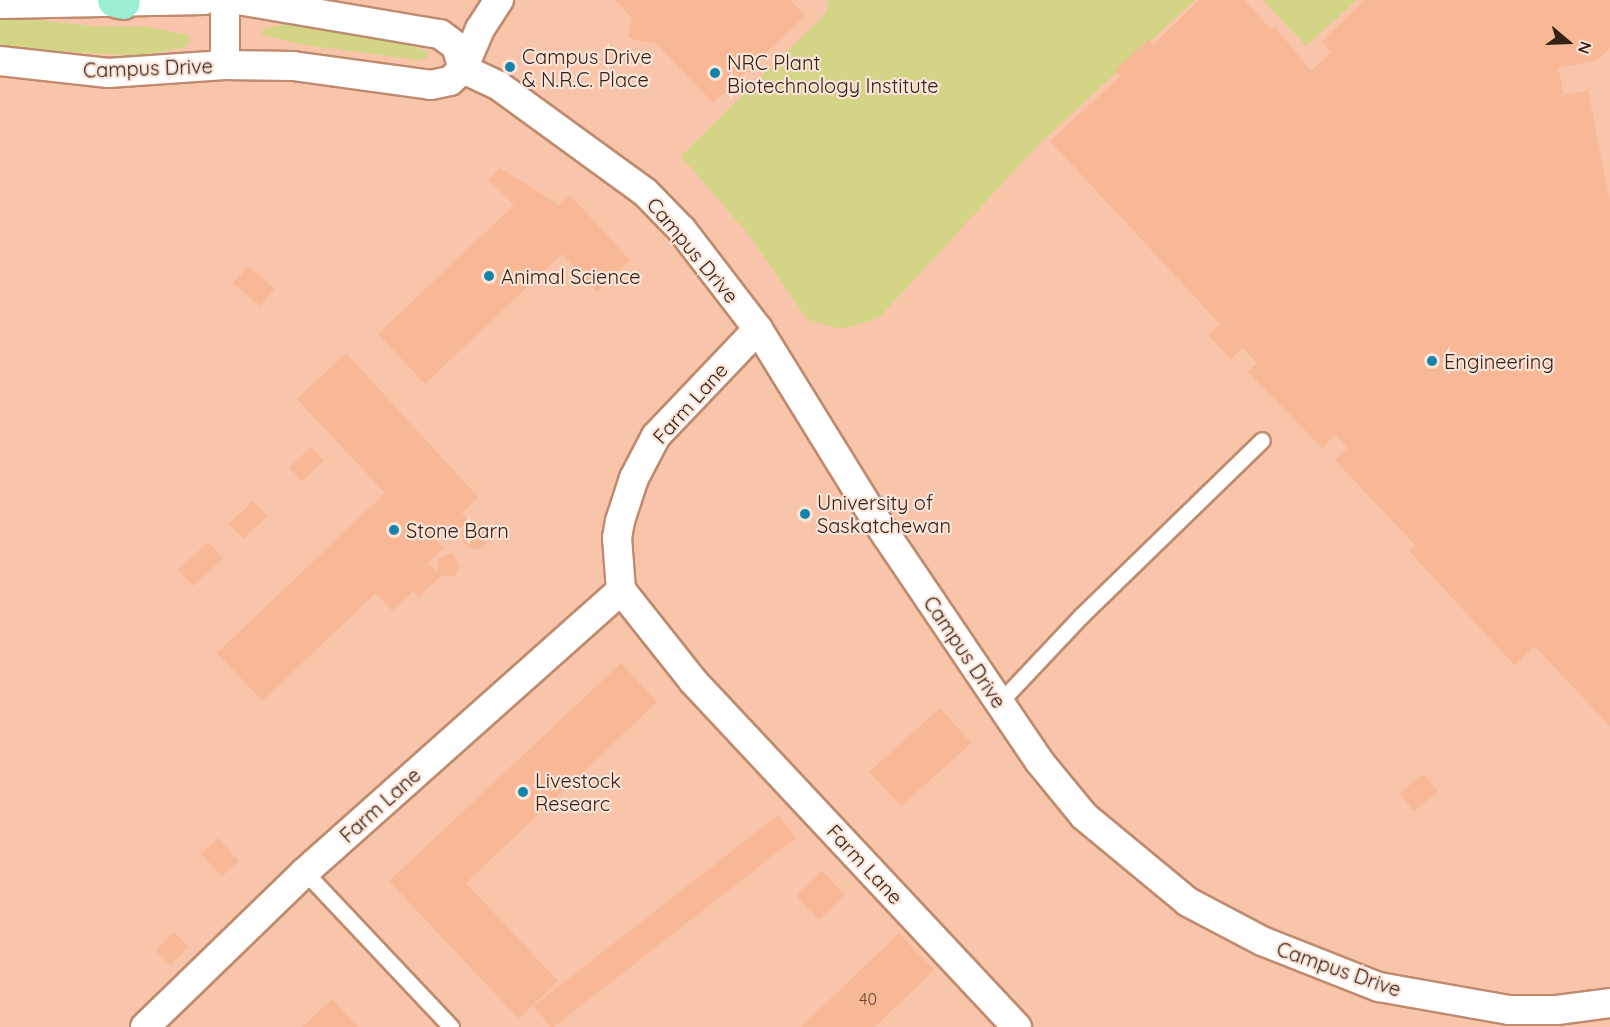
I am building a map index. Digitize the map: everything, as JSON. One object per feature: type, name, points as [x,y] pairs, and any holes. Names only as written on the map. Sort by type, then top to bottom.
[{"type":"street","points":[[0,4],[204,0]]},
{"type":"street","name":"Campus Drive","points":[[225,0],[225,65]]},
{"type":"street","points":[[238,0],[440,34],[456,46],[463,69]]},
{"type":"street","points":[[463,69],[480,29],[500,0]]},
{"type":"street","name":"Campus Drive","points":[[0,61],[108,73],[225,65],[317,68],[431,85],[450,81],[463,69],[507,91],[645,192],[682,230],[758,329],[876,520],[999,703],[1084,816],[1151,875],[1220,922],[1380,987],[1468,1005],[1557,1019],[1610,1003]]},
{"type":"street","name":"Farm Lane","points":[[758,329],[656,436],[634,478],[620,520],[617,538],[621,590],[693,681],[1017,1027]]},
{"type":"street","name":"Farm Lane","points":[[145,1027],[305,872],[621,590]]},
{"type":"lane","points":[[999,703],[1081,616],[1262,440]]},
{"type":"lane","points":[[305,872],[451,1027]]},
{"type":"shaded area","name":"University of Saskatchewan","points":[[0,0],[1610,0],[1610,1027],[0,1027]]},
{"type":"green space","points":[[828,0],[1195,0],[1039,144],[879,318],[842,329],[808,320],[748,234],[681,156],[827,12]]},
{"type":"green space","points":[[1263,0],[1357,0],[1306,46]]},
{"type":"green space","points":[[0,16],[94,26],[148,27],[189,35],[190,42],[182,48],[138,56],[11,48],[0,45]]},
{"type":"green space","points":[[300,24],[395,39],[428,52],[427,58],[419,60],[305,45],[261,35],[263,29],[279,25]]},
{"type":"building","name":"NRC Plant Biotechnology Institute","points":[[615,0],[791,0],[805,16],[713,103],[657,44],[628,38],[632,18]]},
{"type":"building","name":"Engineering","points":[[1199,0],[1244,0],[1271,29],[1275,27],[1311,71],[1331,52],[1322,42],[1365,0],[1610,0],[1610,48],[1598,60],[1558,68],[1564,95],[1588,90],[1610,202],[1610,726],[1534,646],[1515,666],[1409,551],[1415,545],[1335,460],[1348,448],[1336,435],[1322,448],[1248,372],[1257,363],[1243,348],[1231,359],[1208,335],[1220,324],[1050,141],[1121,76],[1115,70],[1148,40],[1153,45]]},
{"type":"building","name":"Animal Science","points":[[500,168],[559,205],[570,195],[630,260],[597,292],[562,254],[425,384],[378,334],[514,205],[489,180]]},
{"type":"building","points":[[248,266],[275,288],[260,306],[233,284]]},
{"type":"building","name":"Stone Barn","points":[[346,353],[478,497],[462,513],[469,520],[455,534],[447,525],[434,538],[444,548],[428,563],[437,573],[438,558],[453,554],[460,565],[455,576],[441,576],[419,597],[413,591],[392,611],[376,593],[262,701],[217,653],[385,493],[297,399]]},
{"type":"building","points":[[311,447],[324,461],[302,481],[289,467]]},
{"type":"building","points":[[253,501],[267,516],[243,539],[229,524]]},
{"type":"building","points":[[475,523],[484,527],[488,536],[484,545],[475,549],[466,545],[462,536],[466,527]]},
{"type":"building","points":[[208,542],[223,558],[193,586],[178,570]]},
{"type":"building","name":"Livestock Researc","points":[[621,663],[657,702],[466,883],[558,981],[519,1019],[389,881]]},
{"type":"building","points":[[940,708],[971,743],[901,806],[869,772]]},
{"type":"building","points":[[1424,774],[1438,792],[1414,811],[1400,793]]},
{"type":"building","points":[[778,815],[796,838],[554,1027],[550,1027],[534,1006]]},
{"type":"building","points":[[218,838],[239,861],[222,876],[201,853]]},
{"type":"building","points":[[822,871],[845,895],[819,920],[796,896]]},
{"type":"building","points":[[174,932],[189,947],[170,965],[156,950]]},
{"type":"building","points":[[899,933],[934,970],[875,1027],[801,1027]]},
{"type":"building","points":[[332,999],[358,1027],[302,1027]]},
{"type":"place","name":"Campus Drive & N.R.C. Place","points":[[510,67]]},
{"type":"place","name":"NRC Plant Biotechnology Institute","points":[[715,73]]},
{"type":"place","name":"Animal Science","points":[[489,276]]},
{"type":"place","name":"Engineering","points":[[1432,361]]},
{"type":"place","name":"University of Saskatchewan","points":[[805,514]]},
{"type":"place","name":"Stone Barn","points":[[394,530]]},
{"type":"place","name":"Livestock Researc","points":[[523,792]]}]
